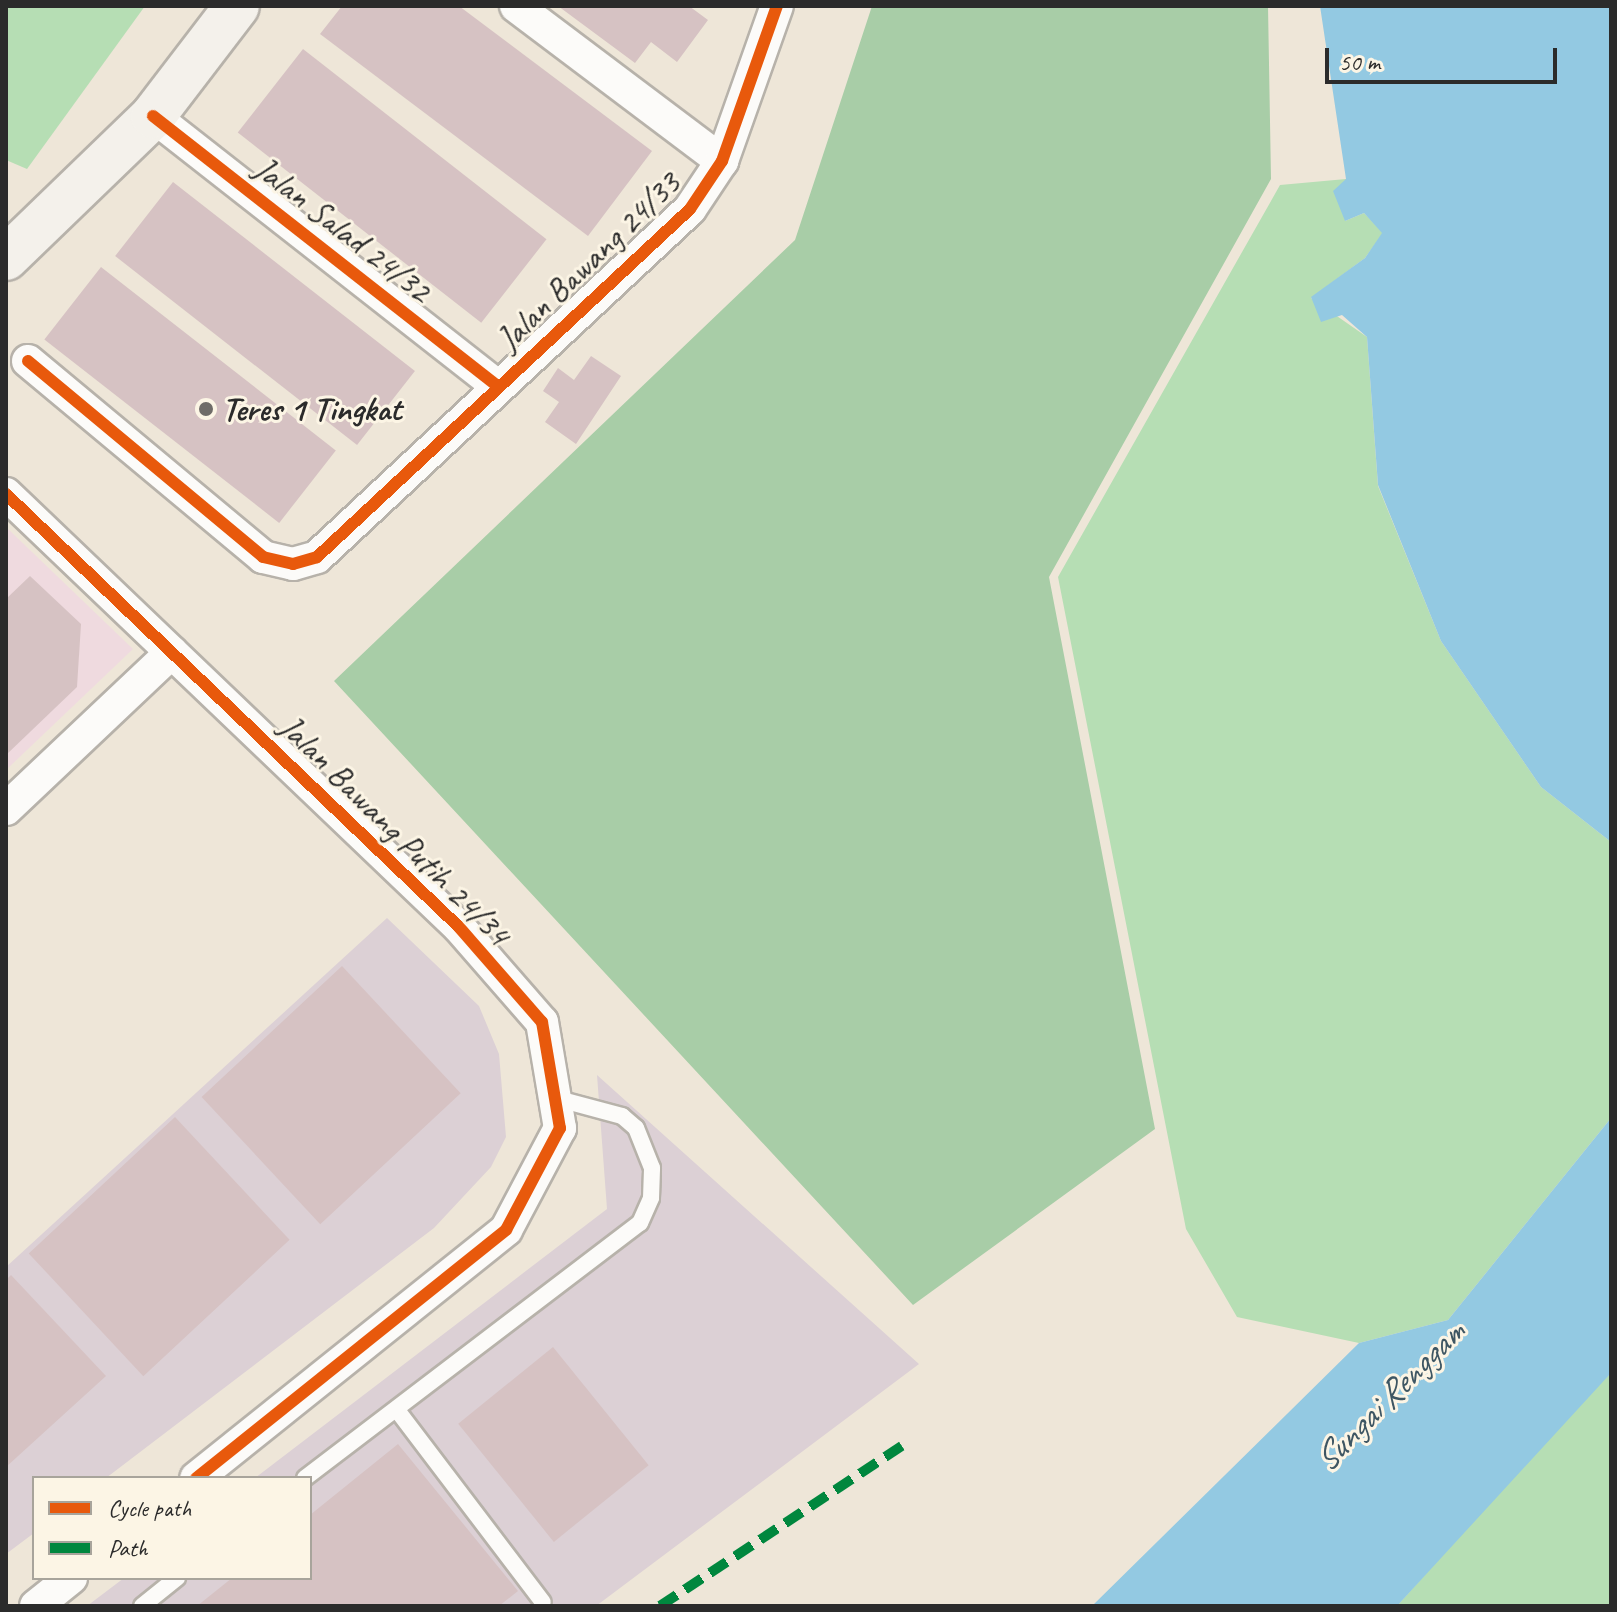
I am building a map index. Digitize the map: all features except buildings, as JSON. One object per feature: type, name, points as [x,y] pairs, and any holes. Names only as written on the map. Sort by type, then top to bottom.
[{"type":"street","points":[[6,258],[153,116],[237,6]]},
{"type":"street","points":[[516,6],[722,161]]},
{"type":"street","name":"Jalan Bawang 24/33","points":[[28,361],[263,557],[293,564],[317,557],[690,209],[722,161],[777,6]]},
{"type":"street","name":"Jalan Salad 24/32","points":[[153,116],[499,387]]},
{"type":"street","name":"Jalan Bawang Putih 24/34","points":[[6,494],[459,927],[542,1022],[560,1128],[506,1230],[198,1476]]},
{"type":"street","points":[[6,809],[172,652]]},
{"type":"street","points":[[36,1606],[68,1580]]},
{"type":"lane","points":[[308,1476],[640,1223],[652,1168],[636,1128],[622,1116],[555,1098]]},
{"type":"lane","points":[[397,1410],[543,1602]]},
{"type":"lane","points":[[142,1606],[174,1580]]},
{"type":"shaded area","points":[[6,527],[133,649],[6,770]]},
{"type":"shaded area","points":[[387,918],[479,1006],[499,1054],[506,1137],[491,1167],[434,1228],[109,1476],[32,1476],[32,1534],[6,1554],[6,1267]]},
{"type":"shaded area","points":[[597,1075],[919,1364],[596,1606],[87,1606],[121,1580],[312,1580],[312,1476],[258,1476],[607,1209]]},
{"type":"green space","points":[[6,6],[145,6],[27,169],[6,160]]},
{"type":"green space","points":[[872,6],[1268,6],[1271,179],[1049,577],[1155,1129],[913,1305],[334,681],[795,240]]},
{"type":"green space","points":[[1346,179],[1345,221],[1364,213],[1383,233],[1365,258],[1311,298],[1367,337],[1378,486],[1441,641],[1541,787],[1611,842],[1611,1118],[1448,1320],[1359,1343],[1237,1317],[1186,1229],[1058,577],[1280,185]]},
{"type":"green space","points":[[1611,1373],[1611,1606],[1397,1606],[1571,1411]]},
{"type":"water","points":[[1320,6],[1611,6],[1611,842],[1541,787],[1441,641],[1378,485],[1367,337],[1342,315],[1321,322],[1311,297],[1365,258],[1382,233],[1364,213],[1345,221],[1333,191],[1346,179]]},
{"type":"water","name":"Sungai Renggam","points":[[1611,1118],[1611,1373],[1397,1606],[1092,1606],[1359,1343],[1448,1320]]},
{"type":"marked path","points":[[660,1606],[902,1446]]},
{"type":"cycle path","points":[[28,361],[263,557],[293,564],[317,557],[690,209],[722,161],[777,6]]},
{"type":"cycle path","points":[[153,116],[499,387]]},
{"type":"cycle path","points":[[6,494],[459,927],[542,1022],[560,1128],[506,1230],[198,1476]]},
{"type":"place","name":"Teres 1 Tingkat","points":[[206,409]]}]
